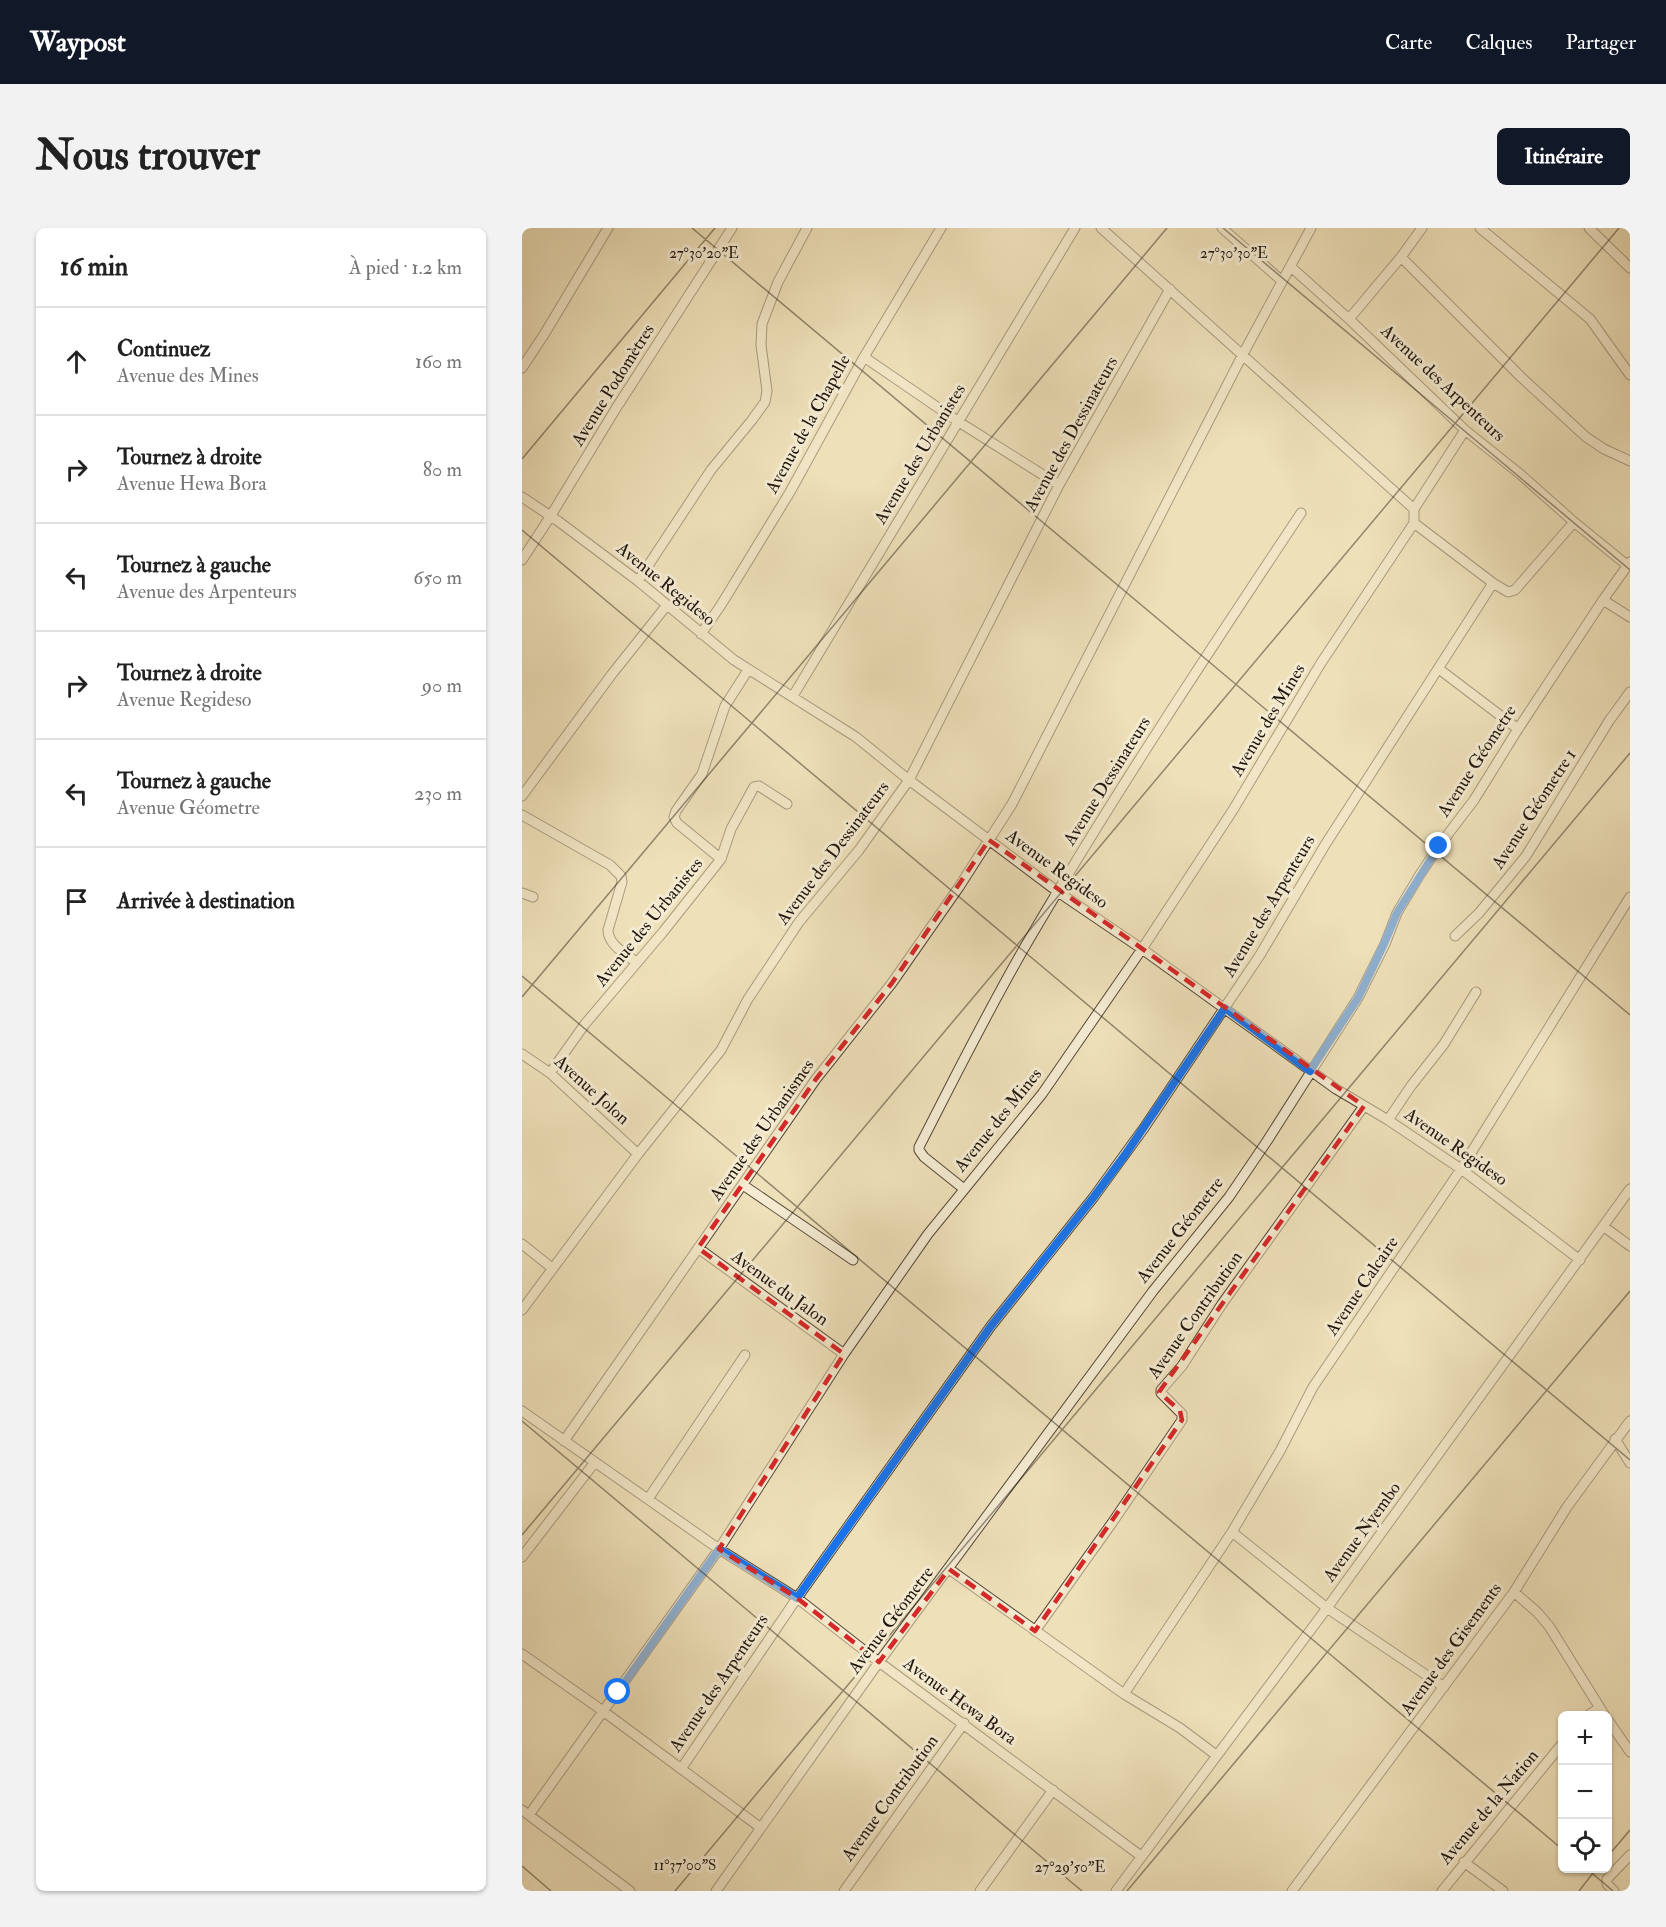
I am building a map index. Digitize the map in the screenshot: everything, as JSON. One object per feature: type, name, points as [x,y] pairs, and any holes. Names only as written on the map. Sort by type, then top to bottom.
[{"type":"street","points":[[522,368],[608,228]]},
{"type":"street","name":"Avenue Podomètres","points":[[522,560],[732,228]]},
{"type":"street","points":[[638,581],[711,470],[765,402],[767,391],[761,345],[762,324],[778,282],[807,228]]},
{"type":"street","name":"Avenue de la Chapelle","points":[[701,634],[722,605],[790,492],[864,357],[941,228]]},
{"type":"street","name":"Avenue des Urbanistes","points":[[792,696],[1075,228]]},
{"type":"street","points":[[1101,228],[1414,509]]},
{"type":"street","points":[[1222,228],[1282,281]]},
{"type":"street","points":[[989,840],[1017,794],[1243,354],[1311,228]]},
{"type":"street","points":[[1350,319],[1422,228]]},
{"type":"street","points":[[1480,228],[1590,319],[1630,375]]},
{"type":"street","points":[[1589,228],[1630,268]]},
{"type":"street","points":[[1401,257],[1521,377],[1586,437],[1604,450],[1630,461]]},
{"type":"street","name":"Avenue des Arpenteurs","points":[[1291,267],[1350,319],[1465,430],[1520,474],[1574,522],[1629,564]]},
{"type":"street","name":"Avenue des Dessinateurs","points":[[522,1310],[638,1154],[721,1050],[748,999],[800,922],[860,850],[909,780],[1059,485],[1170,289]]},
{"type":"street","points":[[864,357],[959,422],[1059,485]]},
{"type":"street","points":[[1465,430],[1414,509],[1414,523],[1493,583],[1511,592],[1574,522]]},
{"type":"street","name":"Avenue Regideso","points":[[522,497],[638,581],[748,670],[872,748],[909,780],[1058,892],[1142,949],[1310,1071],[1461,1169],[1580,1260]]},
{"type":"street","name":"Avenue Dessinateurs","points":[[964,1189],[924,1157],[918,1150],[919,1147],[978,1032],[1058,892],[1160,725],[1301,513]]},
{"type":"street","name":"Avenue des Mines","points":[[526,1813],[603,1711],[719,1549],[843,1354],[928,1234],[1042,1094],[1142,949],[1233,810],[1321,663],[1414,523]]},
{"type":"street","name":"Avenue Géometre","points":[[716,1891],[879,1662],[1152,1291],[1229,1197],[1358,998],[1408,894],[1439,846],[1474,800],[1518,729],[1629,564]]},
{"type":"street","name":"Avenue des Arpenteurs","points":[[681,1769],[797,1598],[991,1326],[1125,1155],[1260,955],[1325,845],[1493,583]]},
{"type":"street","points":[[1603,600],[1630,617]]},
{"type":"street","points":[[522,796],[612,674],[667,605]]},
{"type":"street","points":[[1439,669],[1518,729]]},
{"type":"street","name":"Avenue des Urbanistes","points":[[550,1073],[585,1024],[721,859],[677,823],[674,817],[702,774],[725,706],[748,670]]},
{"type":"street","name":"Avenue Géometre 1","points":[[1455,936],[1514,873],[1630,692]]},
{"type":"street","points":[[721,859],[731,829],[754,787],[759,786],[788,804]]},
{"type":"street","points":[[522,815],[610,865],[621,876],[622,882],[608,935],[610,941],[637,963]]},
{"type":"street","name":"Avenue des Urbanismes","points":[[564,1441],[816,1079],[892,983],[989,840]]},
{"type":"street","points":[[522,892],[534,897]]},
{"type":"street","name":"Avenue Calcaire","points":[[1124,1694],[1232,1532],[1314,1388],[1461,1169],[1630,897]]},
{"type":"street","points":[[1388,1120],[1444,1044],[1476,992]]},
{"type":"street","name":"Avenue Jolon","points":[[522,1054],[550,1073],[638,1154]]},
{"type":"street","name":"Avenue Contribution","points":[[1035,1630],[1112,1524],[1182,1420],[1184,1416],[1180,1411],[1161,1395],[1162,1389],[1182,1366],[1222,1304],[1364,1106]]},
{"type":"street","points":[[743,1185],[853,1260]]},
{"type":"street","name":"Avenue Nyembo","points":[[1116,1891],[1327,1608],[1630,1190]]},
{"type":"street","points":[[1603,1226],[1630,1246]]},
{"type":"street","points":[[522,1244],[552,1268]]},
{"type":"street","name":"Avenue du Jalon","points":[[698,1248],[843,1354]]},
{"type":"street","points":[[648,1499],[745,1355]]},
{"type":"street","name":"Avenue Hewa Bora","points":[[522,1411],[719,1549],[797,1598],[879,1662],[1141,1856]]},
{"type":"street","name":"Avenue des Gisements","points":[[1292,1891],[1514,1592],[1567,1507],[1630,1421]]},
{"type":"street","points":[[1615,1439],[1630,1463]]},
{"type":"street","points":[[522,1557],[595,1462]]},
{"type":"street","points":[[1232,1532],[1327,1608],[1444,1687]]},
{"type":"street","points":[[949,1569],[1124,1694],[1180,1728],[1216,1755]]},
{"type":"street","points":[[1514,1592],[1549,1626],[1601,1711]]},
{"type":"street","points":[[522,1654],[761,1828]]},
{"type":"street","name":"Avenue Contribution","points":[[844,1891],[964,1723]]},
{"type":"street","points":[[1612,1726],[1630,1752]]},
{"type":"street","name":"Avenue de la Nation","points":[[1442,1891],[1558,1750]]},
{"type":"street","points":[[980,1891],[1053,1790]]},
{"type":"street","points":[[526,1813],[630,1891]]},
{"type":"street","points":[[1614,1891],[1607,1884],[1607,1879],[1630,1855]]},
{"type":"street","points":[[1464,1862],[1503,1891]]},
{"type":"highlighted area","points":[[989,840],[1364,1106],[1159,1392],[1180,1411],[1182,1420],[1035,1631],[949,1569],[879,1662],[797,1598],[719,1549],[844,1354],[698,1248],[816,1079],[892,983]]},
{"type":"route","points":[[618,1692],[719,1549],[797,1598],[991,1326],[1125,1155],[1225,1008],[1310,1071],[1358,998],[1397,913],[1439,846]]}]
